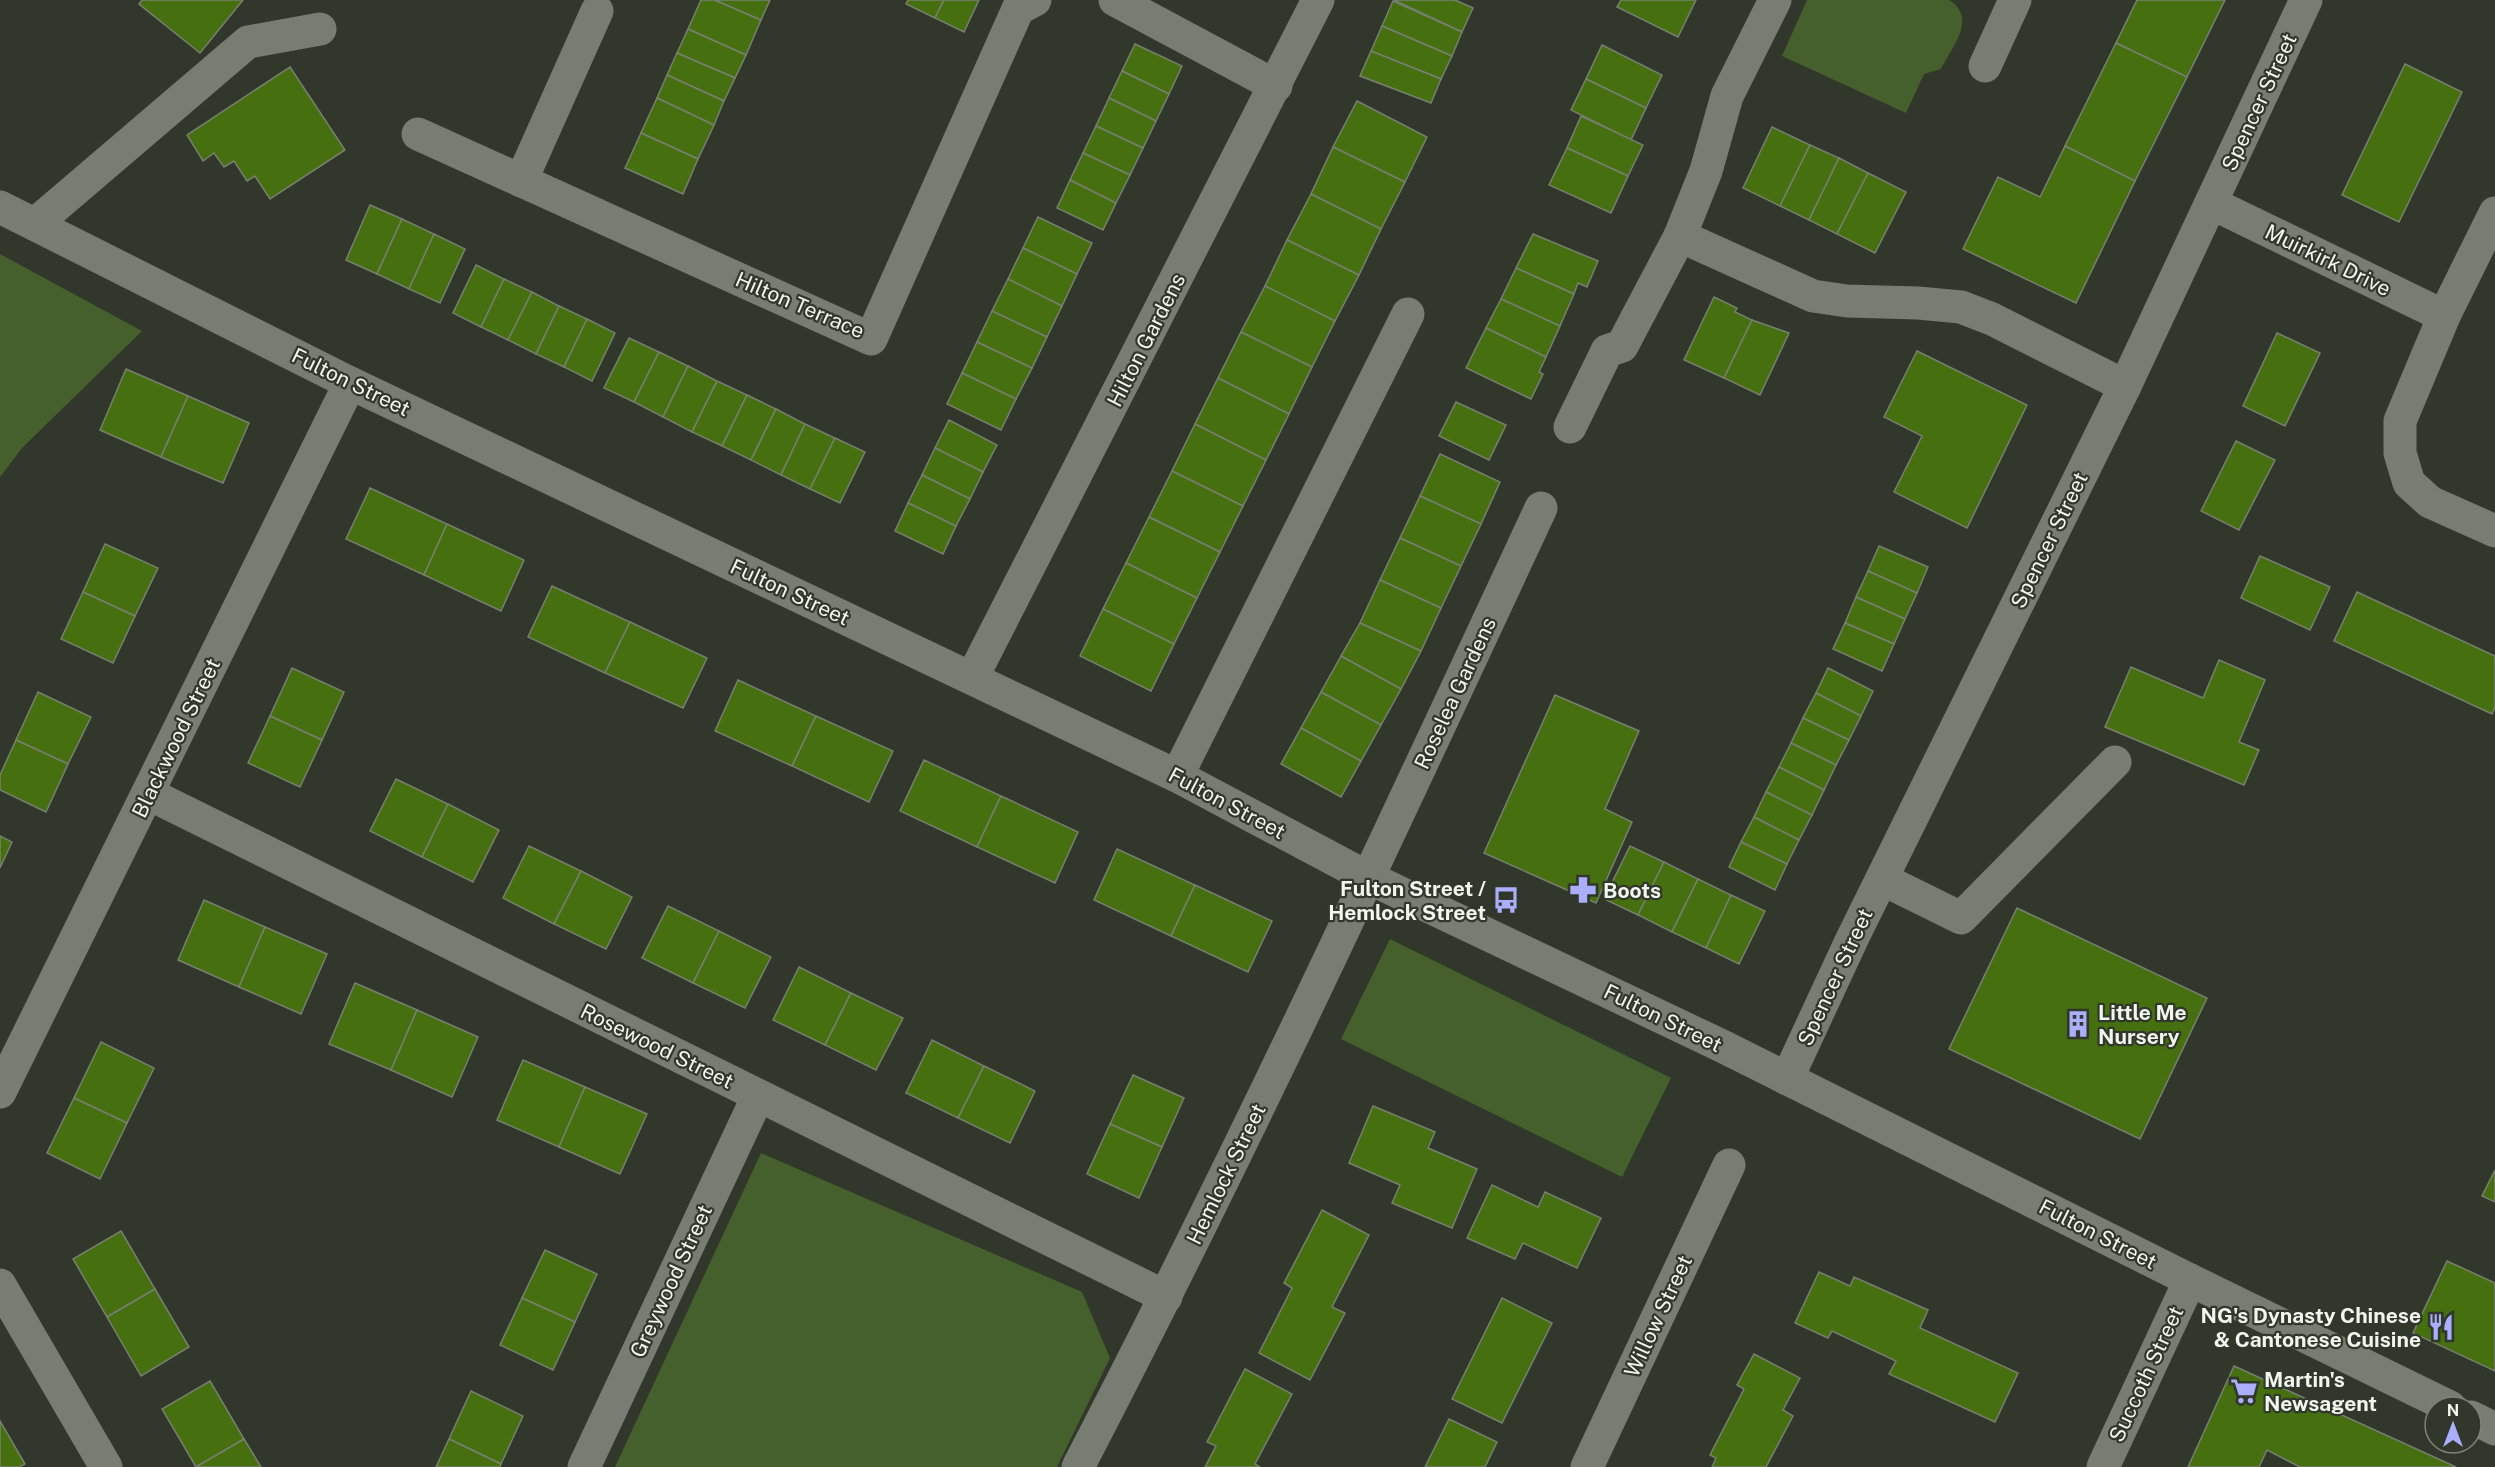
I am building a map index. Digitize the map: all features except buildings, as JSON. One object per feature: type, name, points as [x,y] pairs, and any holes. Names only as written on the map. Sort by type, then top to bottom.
[{"type":"street","name":"Hilton Terrace","points":[[418,134],[871,339],[1018,9],[1035,0]]},
{"type":"street","points":[[1115,0],[1276,86]]},
{"type":"street","name":"Hilton Gardens","points":[[972,678],[1318,0]]},
{"type":"street","points":[[1570,426],[1607,351],[1622,346],[1680,236],[1706,171],[1727,96],[1775,0]]},
{"type":"street","points":[[1985,66],[2015,0]]},
{"type":"street","name":"Spencer Street","points":[[1787,1079],[1882,879],[2125,386],[2307,0]]},
{"type":"street","points":[[521,181],[597,11]]},
{"type":"street","points":[[35,224],[248,42],[320,28]]},
{"type":"street","name":"Muirkirk Drive","points":[[2211,204],[2444,316]]},
{"type":"street","name":"Fulton Street","points":[[0,207],[350,383],[1177,776],[1369,878],[1787,1079],[2425,1395]]},
{"type":"street","points":[[2495,213],[2444,316],[2400,421],[2400,453],[2409,483],[2430,502],[2495,531]]},
{"type":"street","points":[[1680,236],[1813,296],[1847,301],[1961,307],[1992,319],[2125,386]]},
{"type":"street","points":[[1177,776],[1408,314]]},
{"type":"street","name":"Blackwood Street","points":[[0,1092],[350,383]]},
{"type":"street","name":"Roselea Gardens","points":[[1369,878],[1541,508]]},
{"type":"street","points":[[1882,879],[1961,918],[2115,762]]},
{"type":"street","name":"Rosewood Street","points":[[149,794],[1166,1297]]},
{"type":"street","name":"Hemlock Street","points":[[1078,1467],[1166,1297],[1369,878]]},
{"type":"street","name":"Greywood Street","points":[[584,1467],[758,1096]]},
{"type":"street","name":"Willow Street","points":[[1587,1467],[1729,1166]]},
{"type":"street","name":"Succoth Street","points":[[2103,1467],[2190,1280]]},
{"type":"street","points":[[0,1285],[106,1467]]},
{"type":"green space","points":[[1807,0],[1949,0],[1962,15],[1962,24],[1956,42],[1941,69],[1924,74],[1906,113],[1782,56]]},
{"type":"green space","points":[[0,254],[142,331],[22,448],[0,477]]},
{"type":"green space","points":[[1390,939],[1671,1078],[1622,1177],[1341,1039]]},
{"type":"green space","points":[[761,1153],[1082,1292],[1110,1358],[1057,1467],[615,1467]]},
{"type":"place","name":"Boots","points":[[1583,890]]},
{"type":"place","name":"Fulton Street / Hemlock Street","points":[[1506,900]]},
{"type":"place","name":"Little Me Nursery","points":[[2078,1024]]},
{"type":"place","name":"NG's Dynasty Chinese & Cantonese Cuisine","points":[[2441,1327]]},
{"type":"place","name":"Martin's Newsagent","points":[[2244,1391]]}]
